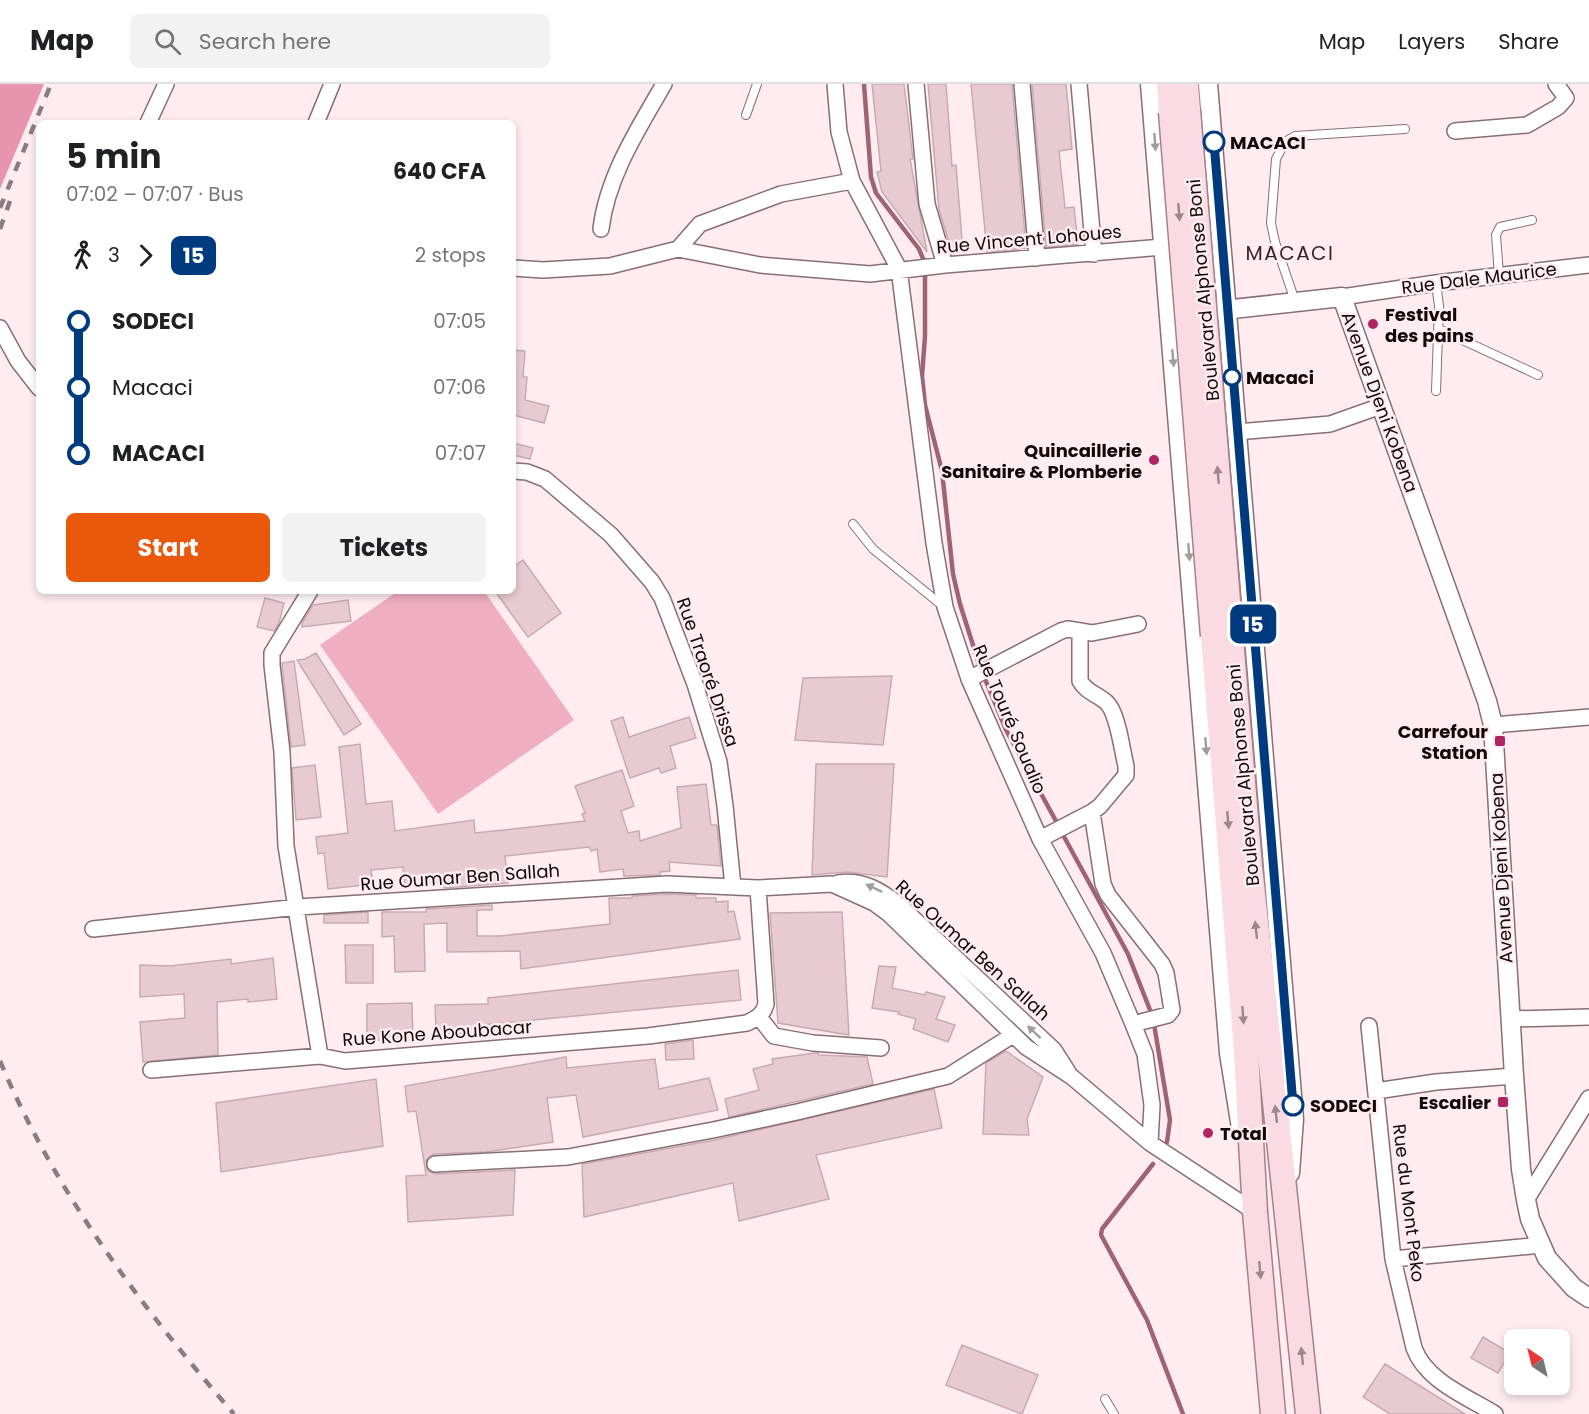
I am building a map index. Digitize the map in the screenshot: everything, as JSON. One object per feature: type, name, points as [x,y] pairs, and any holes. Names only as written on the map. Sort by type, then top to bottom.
[{"type":"main road","name":"Boulevard Alphonse Boni","points":[[1169,84],[1179,111],[1222,637],[1254,1212],[1273,1414]]},
{"type":"main road","name":"Boulevard Alphonse Boni","points":[[1179,111],[1186,84]]},
{"type":"main road","name":"Boulevard Alphonse Boni","points":[[1222,637],[1250,866],[1308,1414]]},
{"type":"street","points":[[149,120],[166,84]]},
{"type":"street","points":[[317,120],[333,84]]},
{"type":"street","points":[[601,229],[603,211],[628,147],[664,84]]},
{"type":"street","name":"Rue Touré Soualio","points":[[835,84],[838,132],[852,181],[899,270],[945,608],[969,679],[1040,839],[1103,953],[1145,1054],[1152,1105],[1150,1143]]},
{"type":"street","points":[[916,84],[927,204],[945,265]]},
{"type":"street","points":[[1022,84],[1037,258]]},
{"type":"street","points":[[1078,84],[1094,254]]},
{"type":"street","name":"Boulevard Alphonse Boni","points":[[1150,84],[1229,1053],[1254,1212]]},
{"type":"street","name":"Boulevard Alphonse Boni","points":[[1208,84],[1294,1119],[1287,1214]]},
{"type":"street","points":[[1455,131],[1527,125],[1558,107],[1566,98],[1556,84]]},
{"type":"street","points":[[516,268],[543,270],[610,266],[678,249],[700,224],[781,194],[852,181]]},
{"type":"street","name":"Rue Vincent Lohoues","points":[[678,249],[760,265],[870,273],[1163,247]]},
{"type":"street","name":"Rue Dale Maurice","points":[[1169,316],[1342,297],[1436,283],[1589,265]]},
{"type":"street","name":"Avenue Djeni Kobena","points":[[1342,297],[1487,701],[1493,725],[1510,1019],[1521,1169],[1526,1200],[1530,1218],[1547,1258],[1574,1288],[1589,1298]]},
{"type":"street","points":[[0,328],[18,361],[36,384]]},
{"type":"street","points":[[1237,432],[1330,423],[1381,406]]},
{"type":"street","name":"Rue Traoré Drissa","points":[[516,471],[527,472],[545,479],[612,536],[652,582],[662,598],[695,684],[718,762],[733,887]]},
{"type":"street","name":"Rue Kone Aboubacar","points":[[308,594],[272,653],[282,752],[286,846],[298,907],[320,1056],[345,1061],[648,1036],[747,1023],[759,1017]]},
{"type":"street","points":[[969,679],[1061,631],[1068,629],[1080,633],[1092,633],[1138,624]]},
{"type":"street","points":[[1040,839],[1092,812],[1126,775],[1113,711],[1108,703],[1087,690],[1080,681],[1080,633]]},
{"type":"street","points":[[1493,725],[1589,717]]},
{"type":"street","points":[[1092,812],[1104,884],[1108,895],[1162,964],[1166,973],[1172,1010],[1168,1015],[1133,1024]]},
{"type":"street","name":"Rue Oumar Ben Sallah","points":[[93,929],[298,907],[667,884],[758,888],[845,882],[867,884],[884,893],[899,905],[1054,1050],[1072,1077]]},
{"type":"street","name":"Rue Oumar Ben Sallah","points":[[832,884],[874,903],[889,914],[1013,1035],[1035,1053],[1072,1077],[1150,1143],[1254,1212]]},
{"type":"street","points":[[758,888],[766,1004],[765,1011],[759,1017],[774,1036],[813,1043],[881,1048]]},
{"type":"street","points":[[1510,1019],[1589,1017]]},
{"type":"street","name":"Rue du Mont Peko","points":[[1369,1026],[1393,1259],[1414,1348],[1418,1359],[1431,1375],[1495,1414]]},
{"type":"street","points":[[435,1164],[568,1157],[787,1114],[948,1076],[1013,1035]]},
{"type":"street","points":[[151,1070],[320,1056]]},
{"type":"street","points":[[1376,1091],[1436,1082],[1514,1076]]},
{"type":"street","points":[[1526,1200],[1589,1098]]},
{"type":"street","points":[[1393,1259],[1542,1245]]},
{"type":"lane","points":[[746,115],[757,84]]},
{"type":"lane","points":[[1296,302],[1275,242],[1271,223],[1276,159],[1285,142],[1295,136],[1405,129]]},
{"type":"lane","points":[[1499,275],[1496,235],[1500,227],[1532,220]]},
{"type":"lane","points":[[1436,283],[1439,306],[1436,391]]},
{"type":"lane","points":[[1439,328],[1538,375]]},
{"type":"lane","points":[[853,524],[873,549],[945,608]]},
{"type":"lane","points":[[1105,1399],[1114,1414]]},
{"type":"shaded area","points":[[0,84],[44,84],[0,189]]},
{"type":"shaded area","points":[[394,594],[486,594],[574,720],[438,814],[320,645]]},
{"type":"building","points":[[872,84],[904,84],[913,159],[910,159],[927,252],[882,192],[877,172],[881,171]]},
{"type":"building","points":[[928,84],[946,84],[952,166],[956,165],[963,252],[952,253],[939,209]]},
{"type":"building","points":[[971,84],[1012,84],[1026,248],[987,252]]},
{"type":"building","points":[[1032,84],[1066,84],[1072,149],[1059,151],[1065,208],[1074,207],[1078,244],[1046,247]]},
{"type":"building","points":[[516,350],[525,351],[523,377],[527,377],[525,400],[549,406],[544,423],[516,416]]},
{"type":"building","points":[[516,444],[533,448],[530,459],[516,456]]},
{"type":"building","points":[[523,560],[561,613],[528,637],[497,594],[516,594],[516,565]]},
{"type":"building","points":[[265,598],[284,603],[279,623],[274,631],[257,627]]},
{"type":"building","points":[[348,600],[351,621],[302,627],[313,605]]},
{"type":"building","points":[[316,653],[361,724],[344,735],[297,660],[305,659]]},
{"type":"building","points":[[294,661],[305,745],[291,747],[282,663]]},
{"type":"building","points":[[892,676],[883,745],[795,740],[803,678]]},
{"type":"building","points":[[623,717],[629,737],[689,717],[696,738],[670,746],[676,768],[661,773],[659,768],[630,778],[611,721]]},
{"type":"building","points":[[360,744],[366,804],[392,801],[395,831],[474,820],[475,833],[585,821],[582,814],[585,813],[575,786],[622,770],[634,806],[621,811],[628,833],[639,831],[640,841],[681,828],[677,787],[706,784],[711,825],[717,825],[721,866],[669,862],[670,871],[660,872],[660,875],[624,876],[623,869],[600,872],[597,849],[591,851],[589,847],[505,856],[508,883],[444,888],[443,882],[405,886],[403,867],[371,870],[373,884],[328,889],[324,853],[318,854],[316,837],[348,833],[339,747]]},
{"type":"building","points":[[816,764],[894,764],[887,877],[847,872],[812,875]]},
{"type":"building","points":[[315,765],[321,817],[296,820],[292,768]]},
{"type":"building","points":[[667,894],[716,898],[716,902],[728,901],[728,912],[734,911],[740,939],[521,969],[520,951],[447,952],[447,923],[424,924],[425,971],[395,972],[394,936],[382,937],[382,912],[426,912],[426,909],[492,905],[492,910],[477,910],[477,936],[500,936],[610,924],[609,898]]},
{"type":"building","points":[[368,912],[368,923],[324,923],[324,915]]},
{"type":"building","points":[[842,912],[849,1035],[778,1023],[770,913]]},
{"type":"building","points":[[345,945],[373,945],[373,983],[346,983]]},
{"type":"building","points":[[273,958],[277,999],[217,1002],[218,1055],[143,1062],[140,1022],[185,1018],[184,994],[140,997],[140,965],[170,966],[231,959],[231,964]]},
{"type":"building","points":[[879,966],[896,967],[892,988],[945,997],[936,1019],[955,1025],[948,1042],[913,1029],[916,1019],[898,1014],[899,1012],[872,1008]]},
{"type":"building","points":[[738,970],[741,1000],[482,1025],[482,1033],[436,1034],[435,1005],[488,1004],[488,998]]},
{"type":"building","points":[[412,1003],[413,1040],[367,1040],[367,1004]]},
{"type":"building","points":[[693,1040],[694,1059],[666,1060],[665,1044]]},
{"type":"building","points":[[1006,1051],[1043,1077],[1027,1119],[1029,1135],[983,1134],[986,1063]]},
{"type":"building","points":[[818,1053],[819,1055],[867,1057],[873,1084],[729,1117],[725,1099],[759,1090],[753,1069],[773,1064],[772,1059]]},
{"type":"building","points":[[566,1057],[567,1068],[655,1059],[659,1089],[709,1078],[718,1110],[583,1137],[576,1095],[547,1098],[553,1142],[486,1152],[434,1154],[426,1160],[427,1170],[435,1174],[515,1170],[513,1215],[408,1222],[406,1176],[426,1175],[416,1111],[408,1112],[405,1086]]},
{"type":"building","points":[[376,1079],[383,1146],[221,1172],[216,1103]]},
{"type":"building","points":[[934,1089],[942,1128],[816,1155],[829,1199],[739,1221],[733,1183],[584,1217],[582,1164],[715,1140]]},
{"type":"building","points":[[1483,1337],[1504,1349],[1504,1363],[1498,1373],[1471,1358]]},
{"type":"building","points":[[962,1345],[1038,1375],[1022,1414],[946,1385]]},
{"type":"building","points":[[1385,1364],[1465,1414],[1390,1414],[1363,1397]]},
{"type":"waterway","points":[[864,84],[871,177],[876,193],[919,249],[924,261]]},
{"type":"waterway","points":[[925,271],[925,336],[922,376],[925,405],[942,471],[953,574],[979,664]]},
{"type":"waterway","points":[[985,679],[1006,730],[1056,821]]},
{"type":"waterway","points":[[1062,833],[1128,954],[1152,1015]]},
{"type":"waterway","points":[[1154,1024],[1170,1120],[1167,1142]]},
{"type":"waterway","points":[[1153,1164],[1102,1229],[1101,1235],[1147,1320],[1183,1414]]},
{"type":"railway","points":[[36,120],[51,84]]},
{"type":"railway","points":[[0,208],[36,120]]},
{"type":"railway","points":[[0,229],[10,201]]},
{"type":"railway","points":[[0,1061],[47,1156],[103,1247],[166,1332],[234,1414]]},
{"type":"bus line","name":"15","points":[[1214,142],[1293,1105]]},
{"type":"place","name":"MACACI","points":[[1214,142]]},
{"type":"place","name":"Festival des pains","points":[[1373,324]]},
{"type":"place","name":"Macaci","points":[[1232,377]]},
{"type":"place","name":"Quincaillerie Sanitaire & Plomberie","points":[[1154,460]]},
{"type":"place","name":"Carrefour Station","points":[[1500,741]]},
{"type":"place","name":"Escalier","points":[[1503,1102]]},
{"type":"place","name":"SODECI","points":[[1293,1105]]},
{"type":"place","name":"Total","points":[[1208,1133]]},
{"type":"district","name":"MACACI","points":[[1290,253]]}]
